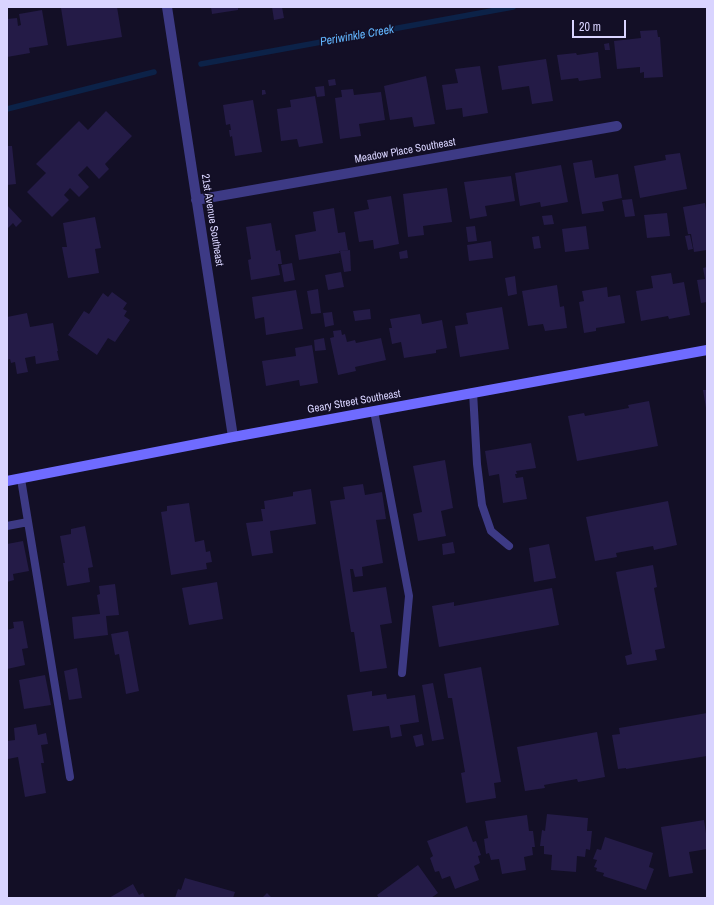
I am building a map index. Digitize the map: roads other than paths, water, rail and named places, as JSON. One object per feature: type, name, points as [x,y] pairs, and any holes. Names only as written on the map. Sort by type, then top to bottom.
[{"type":"main road","name":"Geary Street Southeast","points":[[7,481],[473,392],[707,350]]},
{"type":"street","name":"21st Avenue Southeast","points":[[167,7],[233,437]]},
{"type":"street","name":"Meadow Place Southeast","points":[[196,200],[617,126]]},
{"type":"lane","points":[[473,392],[477,464],[482,505],[491,531],[509,546]]},
{"type":"lane","points":[[374,411],[409,596],[402,673]]},
{"type":"lane","points":[[21,478],[70,777]]},
{"type":"lane","points":[[7,526],[28,522]]},
{"type":"waterway","name":"Periwinkle Creek","points":[[201,64],[513,7]]},
{"type":"waterway","name":"Periwinkle Creek","points":[[7,109],[154,72]]}]
